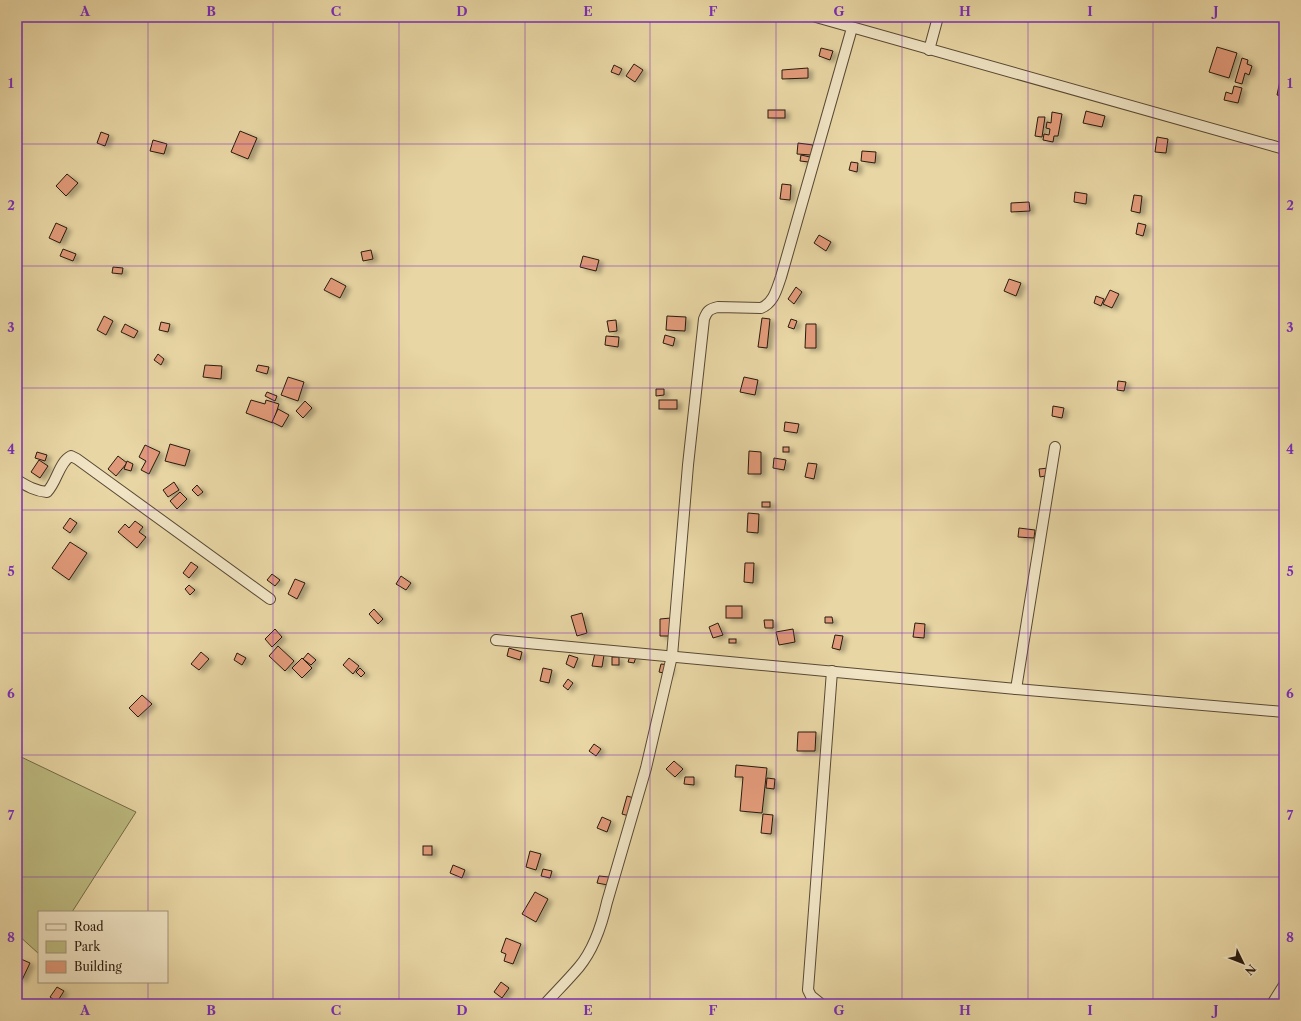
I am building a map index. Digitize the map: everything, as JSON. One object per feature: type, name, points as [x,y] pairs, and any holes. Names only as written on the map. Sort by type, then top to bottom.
[{"type":"street","points":[[816,17],[1284,149]]},
{"type":"street","points":[[929,50],[938,17]]},
{"type":"street","points":[[545,1004],[580,966],[602,923],[646,768],[672,656],[688,465],[704,319],[707,311],[712,308],[762,308],[768,306],[773,298],[781,277],[852,28]]},
{"type":"street","points":[[1016,689],[1055,447]]},
{"type":"street","points":[[17,480],[40,492],[47,492],[52,487],[66,459],[71,456],[270,599]]},
{"type":"street","points":[[496,640],[1016,689],[1284,712]]},
{"type":"street","points":[[821,1004],[811,996],[808,990],[832,671]]},
{"type":"street","points":[[1272,1004],[1284,985]]},
{"type":"green space","points":[[17,755],[136,812],[73,911],[38,911],[38,953],[17,934]]},
{"type":"building","points":[[1217,47],[1237,53],[1229,78],[1209,72]]},
{"type":"building","points":[[821,48],[833,51],[830,60],[819,56]]},
{"type":"building","points":[[1242,58],[1248,60],[1247,64],[1252,66],[1249,75],[1245,73],[1242,84],[1235,82]]},
{"type":"building","points":[[634,64],[643,70],[635,82],[626,76]]},
{"type":"building","points":[[614,65],[622,69],[619,75],[611,72]]},
{"type":"building","points":[[808,68],[808,78],[782,79],[782,70]]},
{"type":"building","points":[[1281,76],[1284,77],[1284,96],[1277,95]]},
{"type":"building","points":[[1234,86],[1242,88],[1238,103],[1224,100],[1226,92],[1232,94]]},
{"type":"building","points":[[768,110],[785,110],[785,118],[768,118]]},
{"type":"building","points":[[1086,111],[1105,116],[1102,127],[1083,123]]},
{"type":"building","points":[[1052,112],[1062,114],[1058,136],[1054,136],[1053,142],[1043,140],[1044,134],[1049,135],[1050,129],[1046,128],[1047,122],[1051,123]]},
{"type":"building","points":[[1038,117],[1045,117],[1042,137],[1035,136]]},
{"type":"building","points":[[240,131],[257,138],[248,159],[231,152]]},
{"type":"building","points":[[101,132],[109,135],[105,146],[97,143]]},
{"type":"building","points":[[1157,137],[1168,139],[1166,153],[1155,152]]},
{"type":"building","points":[[153,140],[167,144],[164,154],[150,151]]},
{"type":"building","points":[[798,143],[813,145],[811,155],[797,154]]},
{"type":"building","points":[[862,151],[876,152],[875,163],[861,161]]},
{"type":"building","points":[[801,155],[810,157],[809,162],[800,161]]},
{"type":"building","points":[[851,162],[858,163],[857,172],[849,170]]},
{"type":"building","points":[[67,174],[78,183],[66,196],[56,186]]},
{"type":"building","points":[[782,184],[791,185],[790,200],[780,199]]},
{"type":"building","points":[[1075,192],[1087,194],[1086,204],[1074,202]]},
{"type":"building","points":[[1134,195],[1142,196],[1140,213],[1131,211]]},
{"type":"building","points":[[1029,202],[1030,211],[1011,212],[1011,203]]},
{"type":"building","points":[[56,223],[67,228],[60,243],[49,238]]},
{"type":"building","points":[[1138,223],[1146,225],[1143,236],[1136,234]]},
{"type":"building","points":[[819,235],[831,242],[826,251],[814,243]]},
{"type":"building","points":[[63,249],[76,254],[73,261],[60,256]]},
{"type":"building","points":[[371,250],[373,259],[363,261],[361,252]]},
{"type":"building","points":[[583,256],[599,260],[596,271],[580,267]]},
{"type":"building","points":[[113,267],[123,268],[122,274],[112,273]]},
{"type":"building","points":[[331,278],[346,286],[340,298],[324,290]]},
{"type":"building","points":[[1009,279],[1021,283],[1016,296],[1004,291]]},
{"type":"building","points":[[796,287],[802,292],[794,304],[788,299]]},
{"type":"building","points":[[1110,290],[1119,294],[1112,308],[1103,304]]},
{"type":"building","points":[[1096,296],[1104,299],[1101,306],[1094,303]]},
{"type":"building","points":[[104,316],[113,321],[106,335],[97,330]]},
{"type":"building","points":[[667,316],[686,317],[685,331],[666,330]]},
{"type":"building","points":[[762,318],[770,319],[767,348],[758,347]]},
{"type":"building","points":[[791,319],[797,321],[794,329],[788,327]]},
{"type":"building","points":[[616,320],[617,331],[609,332],[607,321]]},
{"type":"building","points":[[161,322],[170,324],[168,332],[159,330]]},
{"type":"building","points":[[125,324],[138,331],[134,338],[121,332]]},
{"type":"building","points":[[806,324],[816,324],[816,348],[805,348]]},
{"type":"building","points":[[665,335],[675,338],[673,346],[663,343]]},
{"type":"building","points":[[606,336],[619,337],[618,347],[605,345]]},
{"type":"building","points":[[158,354],[164,359],[161,365],[154,360]]},
{"type":"building","points":[[205,365],[222,366],[221,379],[203,377]]},
{"type":"building","points":[[258,365],[269,367],[267,374],[256,371]]},
{"type":"building","points":[[288,377],[304,382],[298,401],[281,395]]},
{"type":"building","points":[[744,377],[758,380],[755,395],[740,392]]},
{"type":"building","points":[[1118,381],[1126,382],[1124,391],[1117,390]]},
{"type":"building","points":[[656,389],[664,389],[664,395],[656,396]]},
{"type":"building","points":[[267,392],[277,396],[275,401],[265,396]]},
{"type":"building","points":[[251,400],[265,404],[266,400],[279,404],[273,423],[246,413]]},
{"type":"building","points":[[659,400],[677,400],[677,409],[659,409]]},
{"type":"building","points":[[305,401],[312,408],[303,418],[296,411]]},
{"type":"building","points":[[1053,406],[1064,408],[1062,418],[1052,416]]},
{"type":"building","points":[[278,409],[289,415],[282,427],[272,422]]},
{"type":"building","points":[[785,422],[799,424],[797,433],[784,431]]},
{"type":"building","points":[[170,444],[190,450],[185,466],[165,461]]},
{"type":"building","points":[[145,445],[160,452],[149,474],[141,470],[146,461],[139,457]]},
{"type":"building","points":[[783,447],[789,447],[789,452],[783,452]]},
{"type":"building","points":[[749,451],[761,452],[761,474],[748,474]]},
{"type":"building","points":[[37,452],[47,455],[45,461],[35,458]]},
{"type":"building","points":[[118,456],[127,463],[116,476],[108,469]]},
{"type":"building","points":[[774,458],[786,460],[784,470],[773,468]]},
{"type":"building","points":[[39,460],[48,466],[40,478],[31,472]]},
{"type":"building","points":[[127,461],[133,464],[131,471],[124,469]]},
{"type":"building","points":[[808,463],[817,464],[814,479],[805,477]]},
{"type":"building","points":[[1049,468],[1050,475],[1040,477],[1039,469]]},
{"type":"building","points":[[174,482],[179,490],[168,497],[163,490]]},
{"type":"building","points":[[197,485],[203,492],[198,496],[192,490]]},
{"type":"building","points":[[180,492],[187,499],[177,509],[170,501]]},
{"type":"building","points":[[762,502],[770,502],[770,507],[762,507]]},
{"type":"building","points":[[748,513],[759,514],[758,533],[747,532]]},
{"type":"building","points":[[70,518],[77,523],[70,533],[63,528]]},
{"type":"building","points":[[135,521],[143,527],[139,532],[146,537],[137,548],[118,532],[125,524],[129,528]]},
{"type":"building","points":[[1019,528],[1035,530],[1034,538],[1018,537]]},
{"type":"building","points":[[70,542],[87,553],[69,580],[52,568]]},
{"type":"building","points":[[191,562],[198,567],[189,578],[183,573]]},
{"type":"building","points":[[745,563],[754,563],[753,583],[744,582]]},
{"type":"building","points":[[272,574],[280,580],[275,586],[267,580]]},
{"type":"building","points":[[401,576],[411,583],[406,590],[396,584]]},
{"type":"building","points":[[295,579],[305,583],[297,599],[288,594]]},
{"type":"building","points":[[189,585],[195,590],[190,595],[185,589]]},
{"type":"building","points":[[726,606],[742,606],[742,618],[726,618]]},
{"type":"building","points":[[374,609],[383,619],[378,624],[369,614]]},
{"type":"building","points":[[582,613],[587,633],[577,636],[571,616]]},
{"type":"building","points":[[825,617],[832,617],[833,623],[825,623]]},
{"type":"building","points":[[671,618],[671,636],[660,636],[660,619]]},
{"type":"building","points":[[764,620],[773,620],[773,628],[765,628]]},
{"type":"building","points":[[718,623],[723,635],[713,638],[709,627]]},
{"type":"building","points":[[915,623],[925,624],[924,638],[913,637]]},
{"type":"building","points":[[275,629],[282,637],[272,647],[265,639]]},
{"type":"building","points":[[793,629],[795,642],[779,645],[776,632]]},
{"type":"building","points":[[835,635],[843,636],[840,650],[832,648]]},
{"type":"building","points":[[729,639],[736,639],[736,643],[729,643]]},
{"type":"building","points":[[278,646],[294,661],[285,671],[269,656]]},
{"type":"building","points":[[509,648],[522,652],[520,660],[507,656]]},
{"type":"building","points":[[201,652],[209,659],[199,670],[191,664]]},
{"type":"building","points":[[237,653],[246,658],[242,665],[234,660]]},
{"type":"building","points":[[308,653],[316,660],[311,665],[303,659]]},
{"type":"building","points":[[595,653],[604,655],[602,667],[592,666]]},
{"type":"building","points":[[569,655],[578,658],[574,668],[566,664]]},
{"type":"building","points":[[630,656],[636,657],[634,663],[628,662]]},
{"type":"building","points":[[612,657],[619,657],[619,665],[612,665]]},
{"type":"building","points":[[302,658],[312,668],[302,678],[292,668]]},
{"type":"building","points":[[349,658],[359,666],[353,674],[343,665]]},
{"type":"building","points":[[661,664],[670,665],[668,674],[659,672]]},
{"type":"building","points":[[360,668],[365,673],[361,677],[356,672]]},
{"type":"building","points":[[543,668],[552,670],[549,683],[540,681]]},
{"type":"building","points":[[568,679],[573,683],[568,690],[563,686]]},
{"type":"building","points":[[142,695],[152,704],[138,717],[129,708]]},
{"type":"building","points":[[798,732],[816,732],[815,751],[797,751]]},
{"type":"building","points":[[594,744],[601,749],[596,756],[589,751]]},
{"type":"building","points":[[674,761],[683,769],[675,777],[666,769]]},
{"type":"building","points":[[736,765],[767,768],[762,813],[740,811],[743,777],[735,777]]},
{"type":"building","points":[[685,777],[694,777],[694,785],[684,784]]},
{"type":"building","points":[[767,778],[775,779],[774,789],[766,788]]},
{"type":"building","points":[[627,796],[634,798],[629,816],[622,814]]},
{"type":"building","points":[[763,814],[773,815],[771,834],[761,833]]},
{"type":"building","points":[[602,817],[611,821],[607,832],[597,828]]},
{"type":"building","points":[[423,846],[432,846],[432,855],[423,855]]},
{"type":"building","points":[[530,851],[541,854],[536,870],[526,867]]},
{"type":"building","points":[[453,865],[465,870],[462,878],[450,873]]},
{"type":"building","points":[[543,869],[552,871],[550,878],[541,876]]},
{"type":"building","points":[[599,876],[609,877],[608,885],[597,883]]},
{"type":"building","points":[[535,892],[548,899],[536,922],[522,914]]},
{"type":"building","points":[[506,938],[521,944],[513,964],[504,961],[506,954],[501,952]]},
{"type":"building","points":[[21,959],[30,963],[22,980],[17,977],[17,967]]},
{"type":"building","points":[[501,982],[509,988],[502,998],[494,992]]},
{"type":"building","points":[[57,987],[64,991],[57,1002],[50,997]]}]
